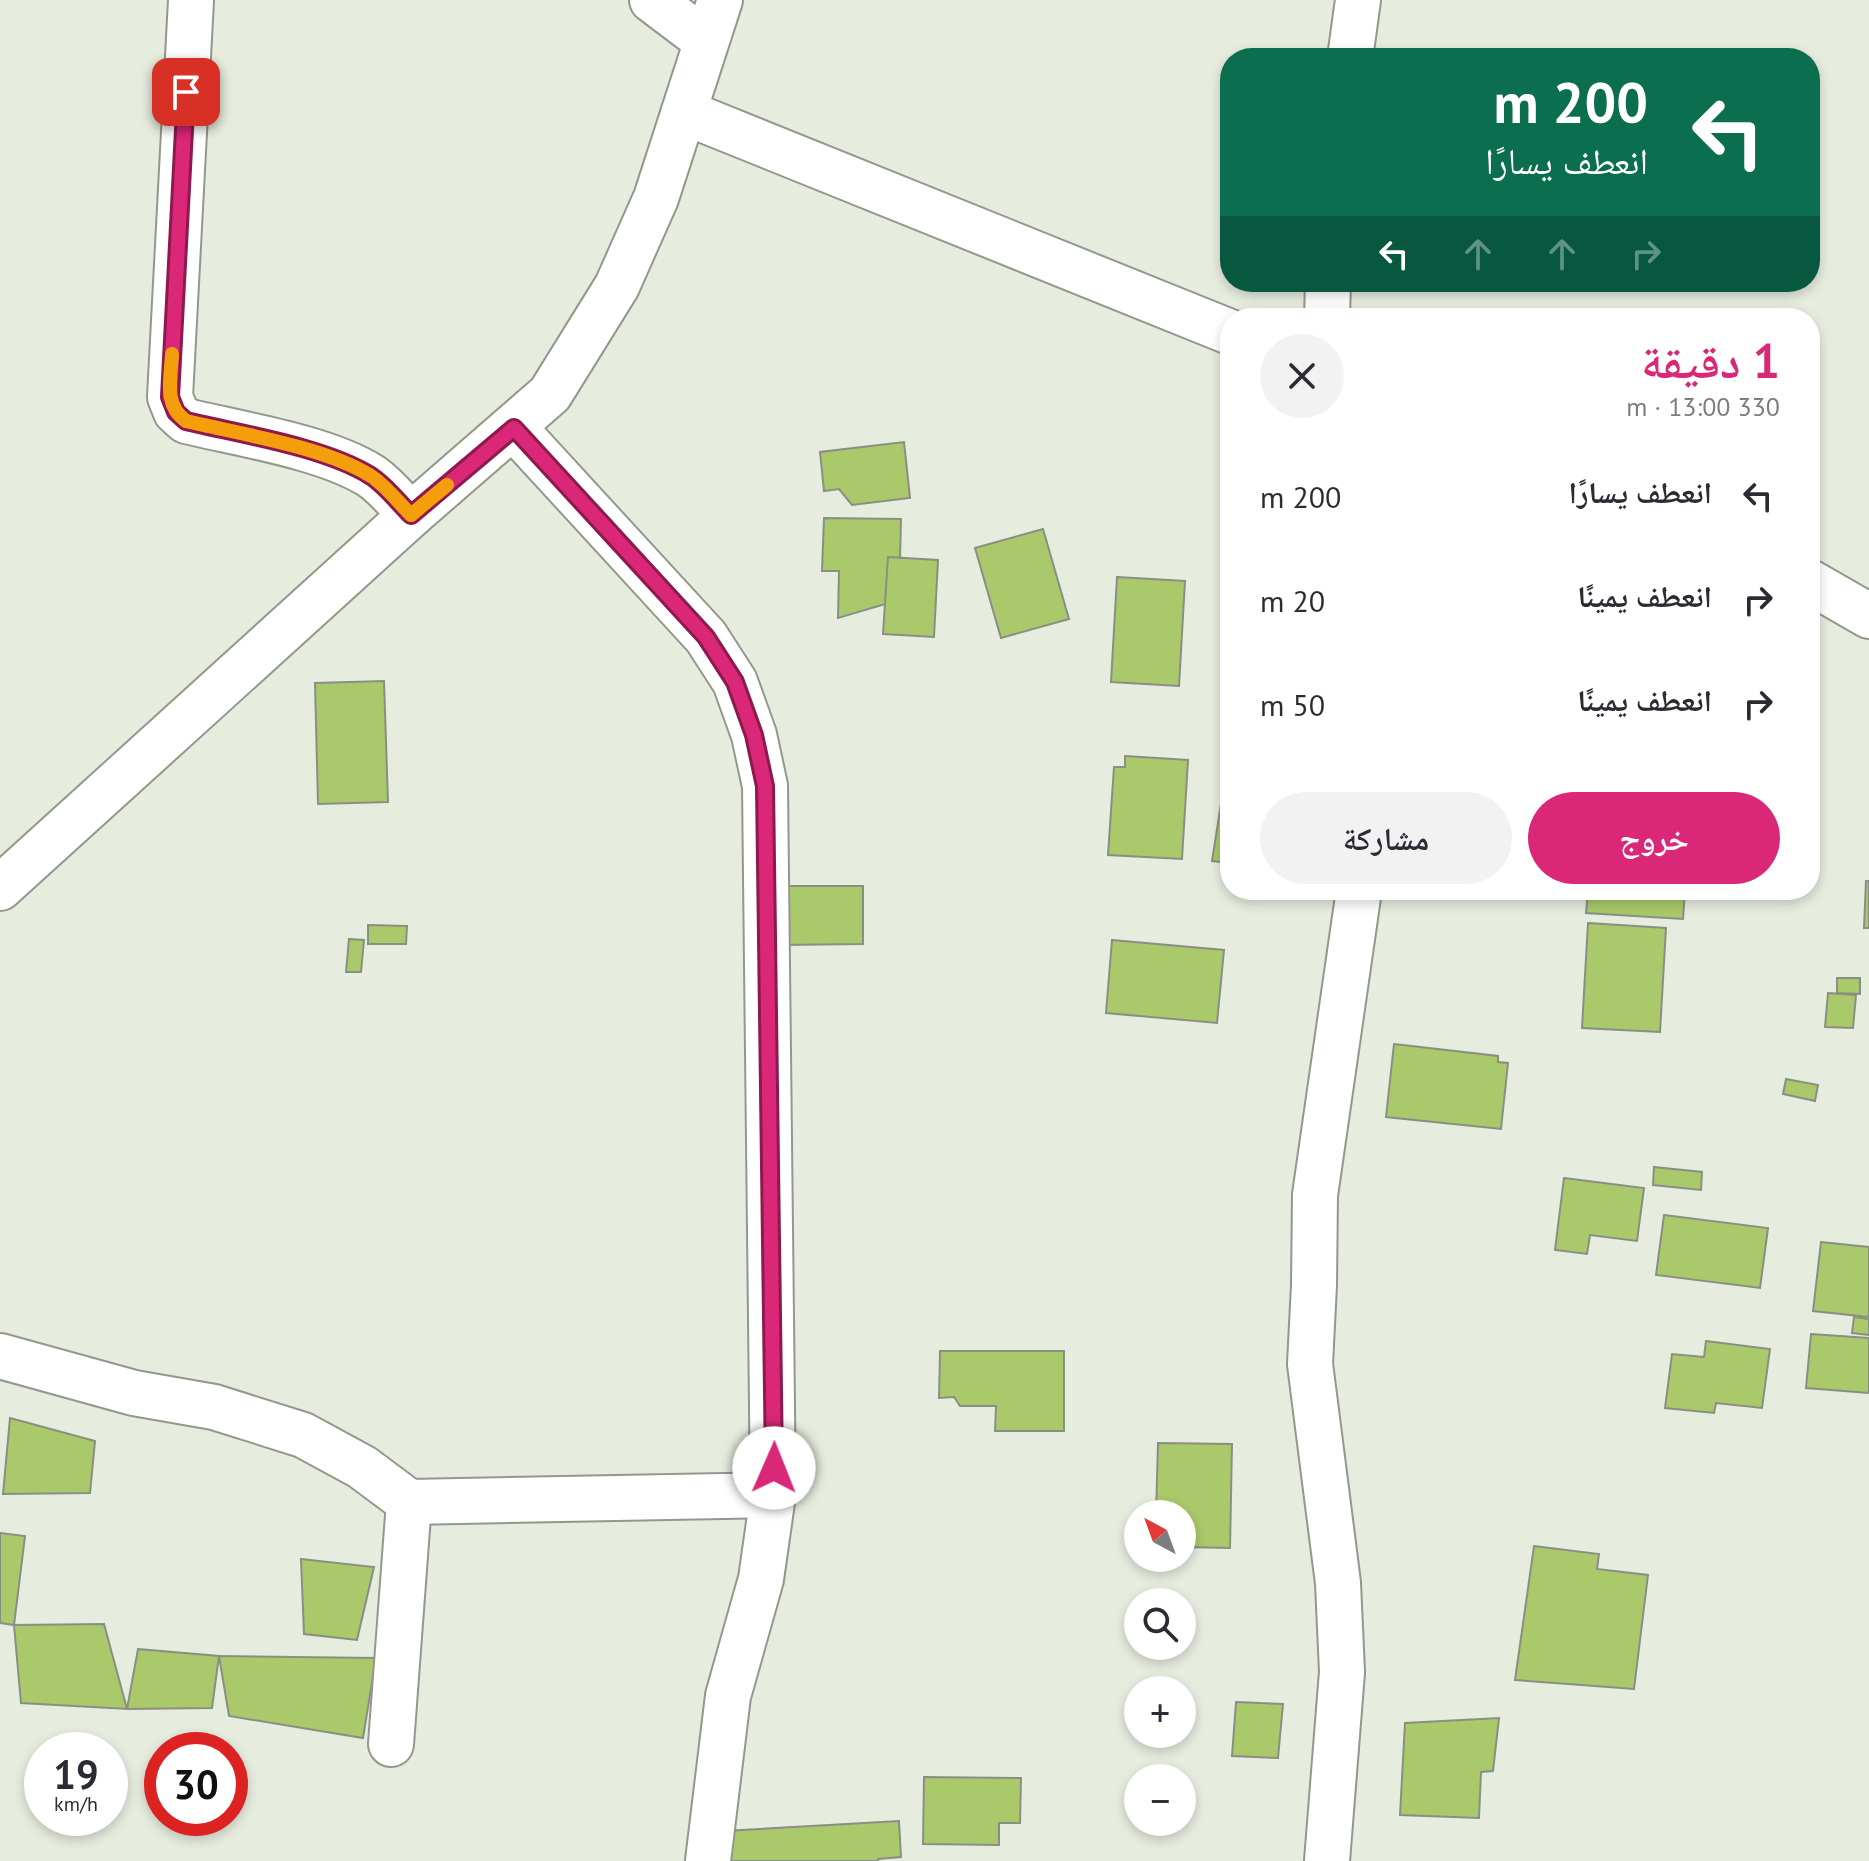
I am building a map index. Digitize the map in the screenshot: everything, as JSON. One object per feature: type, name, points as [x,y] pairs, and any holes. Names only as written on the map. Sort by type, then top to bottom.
[{"type":"street","points":[[191,0],[172,405],[186,421],[347,463],[374,478],[411,515]]},
{"type":"street","points":[[652,0],[705,40]]},
{"type":"street","points":[[0,888],[411,515],[550,394],[617,286],[656,198],[720,0]]},
{"type":"street","points":[[1351,48],[1358,0]]},
{"type":"street","points":[[684,112],[1220,328]]},
{"type":"street","points":[[514,428],[706,637],[735,682],[754,735],[765,786],[773,1495],[761,1579],[728,1696],[708,1861]]},
{"type":"street","points":[[1820,588],[1869,616]]},
{"type":"street","points":[[1327,1861],[1342,1672],[1338,1583],[1310,1364],[1315,1195],[1358,900]]},
{"type":"street","points":[[0,1356],[134,1393],[214,1407],[303,1435],[362,1467],[409,1502],[773,1495]]},
{"type":"street","points":[[391,1744],[409,1502]]},
{"type":"building","points":[[904,442],[910,498],[852,505],[839,489],[824,491],[820,452]]},
{"type":"building","points":[[824,518],[901,519],[899,600],[838,618],[839,571],[822,571]]},
{"type":"building","points":[[1043,529],[1069,619],[1001,638],[975,548]]},
{"type":"building","points":[[888,557],[938,560],[934,637],[883,634]]},
{"type":"building","points":[[1117,577],[1185,581],[1179,686],[1111,682]]},
{"type":"building","points":[[384,681],[388,802],[318,804],[315,683]]},
{"type":"building","points":[[1125,756],[1188,760],[1182,859],[1108,855],[1114,767],[1125,767]]},
{"type":"building","points":[[1220,810],[1220,862],[1212,861]]},
{"type":"building","points":[[1866,881],[1869,881],[1869,928],[1864,928]]},
{"type":"building","points":[[782,886],[863,886],[863,944],[783,945]]},
{"type":"building","points":[[1587,900],[1684,900],[1683,919],[1586,913]]},
{"type":"building","points":[[1588,923],[1666,928],[1660,1032],[1582,1028]]},
{"type":"building","points":[[368,925],[407,926],[406,944],[368,944]]},
{"type":"building","points":[[349,939],[364,940],[361,972],[346,972]]},
{"type":"building","points":[[1112,940],[1224,950],[1217,1023],[1106,1013]]},
{"type":"building","points":[[1837,978],[1860,978],[1860,994],[1837,993]]},
{"type":"building","points":[[1828,993],[1856,995],[1853,1028],[1825,1027]]},
{"type":"building","points":[[1394,1044],[1498,1056],[1498,1062],[1508,1063],[1501,1129],[1386,1117]]},
{"type":"building","points":[[1786,1079],[1818,1085],[1815,1101],[1783,1094]]},
{"type":"building","points":[[1654,1167],[1702,1172],[1701,1190],[1653,1185]]},
{"type":"building","points":[[1564,1178],[1644,1188],[1637,1241],[1590,1235],[1587,1254],[1555,1250]]},
{"type":"building","points":[[1664,1215],[1768,1228],[1760,1288],[1656,1275]]},
{"type":"building","points":[[1821,1242],[1869,1247],[1869,1317],[1813,1311]]},
{"type":"building","points":[[1854,1317],[1869,1319],[1869,1335],[1852,1333]]},
{"type":"building","points":[[1811,1334],[1869,1338],[1869,1393],[1806,1388]]},
{"type":"building","points":[[1706,1341],[1770,1349],[1762,1408],[1716,1403],[1714,1413],[1665,1408],[1672,1354],[1704,1357]]},
{"type":"building","points":[[940,1351],[1064,1351],[1064,1431],[995,1431],[996,1406],[960,1406],[954,1397],[939,1398]]},
{"type":"building","points":[[10,1418],[95,1441],[90,1493],[3,1494]]},
{"type":"building","points":[[1158,1443],[1232,1444],[1230,1548],[1196,1547],[1196,1500],[1156,1500]]},
{"type":"building","points":[[0,1533],[25,1536],[14,1625],[0,1623]]},
{"type":"building","points":[[1534,1546],[1599,1554],[1597,1569],[1648,1575],[1634,1689],[1515,1680]]},
{"type":"building","points":[[301,1559],[374,1567],[357,1640],[304,1634]]},
{"type":"building","points":[[104,1624],[127,1709],[21,1703],[14,1625]]},
{"type":"building","points":[[138,1649],[219,1656],[212,1708],[127,1709]]},
{"type":"building","points":[[219,1656],[376,1658],[363,1738],[229,1716]]},
{"type":"building","points":[[1236,1702],[1283,1704],[1278,1758],[1232,1756]]},
{"type":"building","points":[[1499,1718],[1493,1771],[1481,1772],[1479,1818],[1400,1815],[1405,1723]]},
{"type":"building","points":[[924,1777],[1021,1778],[1020,1823],[999,1823],[999,1845],[923,1844]]},
{"type":"building","points":[[899,1821],[901,1857],[878,1861],[708,1861],[706,1832]]},
{"type":"slow traffic","points":[[172,354],[170,397],[176,412],[186,421],[347,463],[374,478],[411,515],[447,485]]},
{"type":"route","points":[[186,92],[170,397],[176,412],[186,421],[347,463],[374,478],[411,515],[514,428],[706,637],[735,682],[754,735],[765,786],[774,1468]]}]
